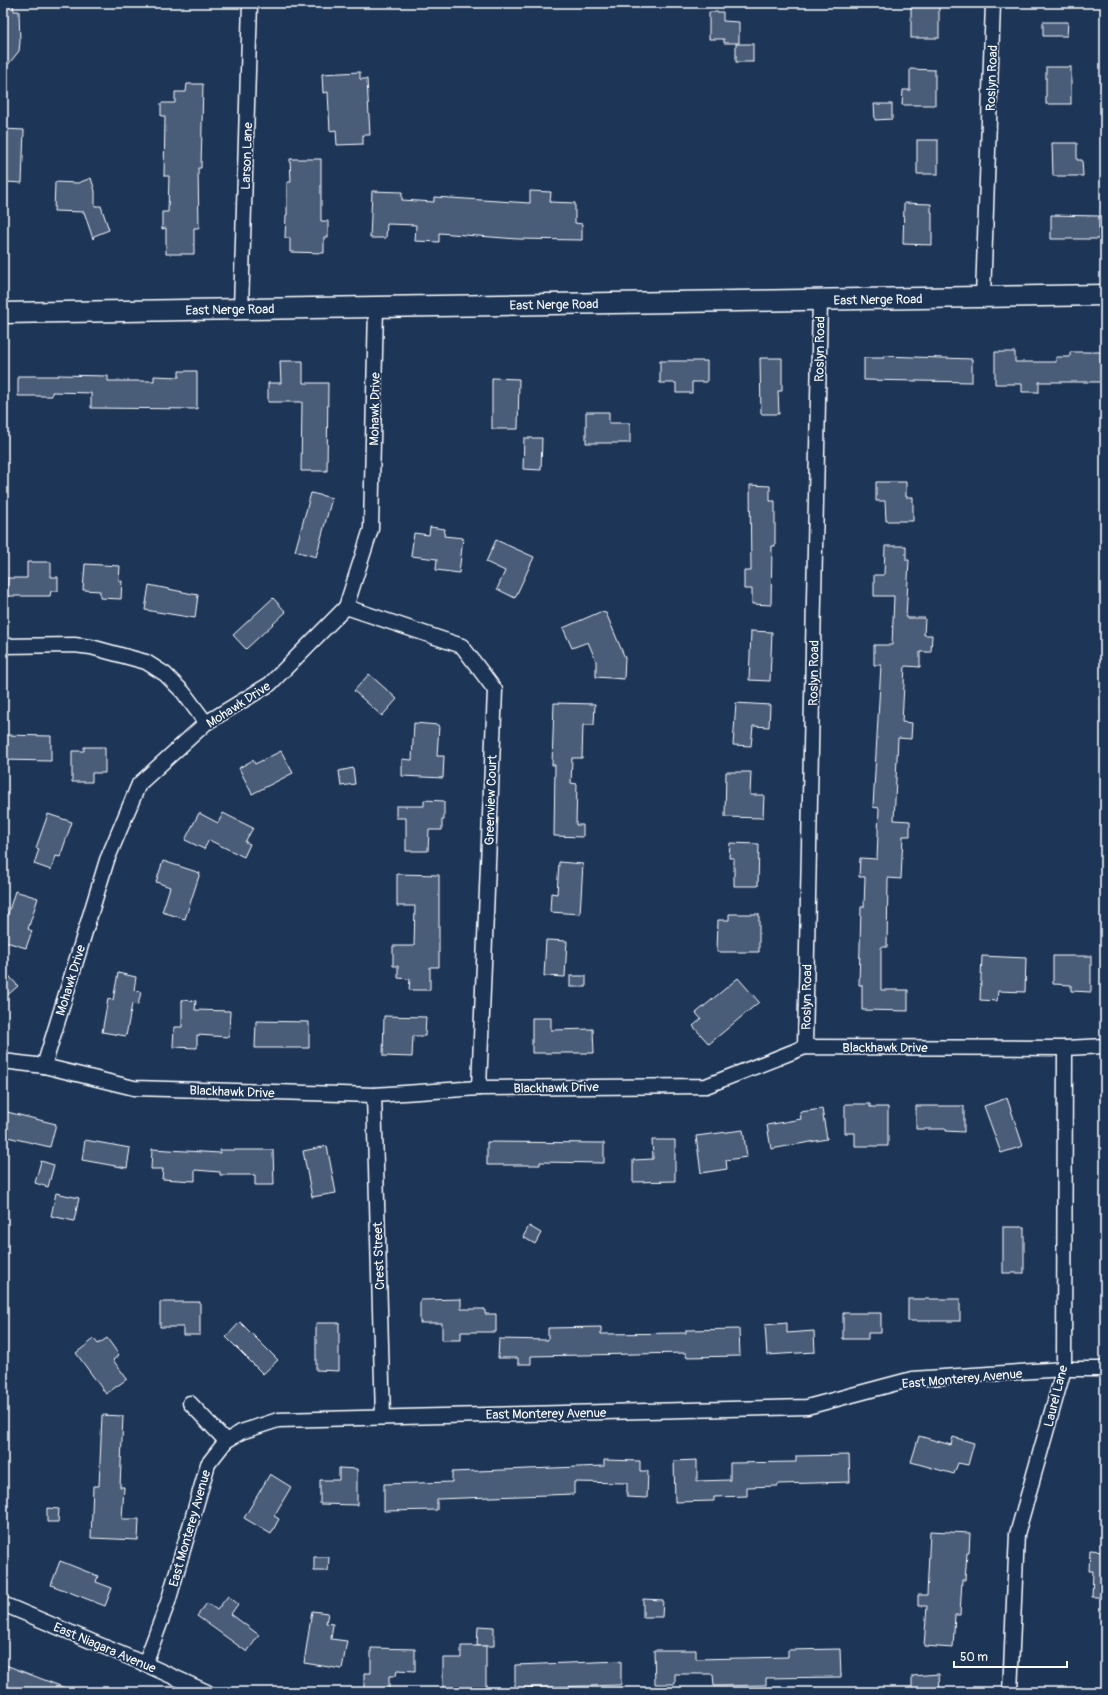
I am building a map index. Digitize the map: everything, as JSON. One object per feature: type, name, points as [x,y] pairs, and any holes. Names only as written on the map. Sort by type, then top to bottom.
[{"type":"main road","name":"East Nerge Road","points":[[3,313],[1105,295]]},
{"type":"street","name":"Larson Lane","points":[[241,309],[250,3]]},
{"type":"street","name":"Roslyn Road","points":[[983,297],[993,3]]},
{"type":"street","name":"Roslyn Road","points":[[805,1047],[820,300]]},
{"type":"street","name":"Mohawk Drive","points":[[44,1066],[107,860],[139,784],[206,723],[270,684],[346,607],[371,529],[376,307]]},
{"type":"street","name":"Greenview Court","points":[[346,607],[462,646],[495,690],[479,1088]]},
{"type":"street","points":[[3,646],[74,645],[97,648],[146,662],[165,674],[182,692],[206,723]]},
{"type":"street","name":"Blackhawk Drive","points":[[3,1061],[44,1066],[134,1088],[374,1095],[479,1088],[706,1086],[805,1047],[1064,1048],[1105,1046]]},
{"type":"street","name":"Laurel Lane","points":[[1010,1692],[1017,1534],[1064,1369],[1064,1048]]},
{"type":"street","name":"Crest Street","points":[[374,1095],[383,1416]]},
{"type":"street","name":"East Monterey Avenue","points":[[144,1664],[168,1602],[208,1464],[226,1441],[241,1432],[278,1420],[383,1416],[807,1407],[912,1379],[1064,1369],[1105,1369]]},
{"type":"street","points":[[190,1403],[226,1441]]},
{"type":"street","name":"East Niagara Avenue","points":[[3,1604],[207,1692]]},
{"type":"building","points":[[3,3],[13,3],[14,11],[19,11],[20,42],[19,51],[3,71]]},
{"type":"building","points":[[911,3],[939,3],[939,38],[911,38]]},
{"type":"building","points":[[709,12],[723,12],[723,21],[739,22],[739,43],[724,43],[724,39],[709,39]]},
{"type":"building","points":[[1043,22],[1068,22],[1067,36],[1043,36]]},
{"type":"building","points":[[736,44],[753,44],[753,62],[736,62]]},
{"type":"building","points":[[1046,67],[1071,67],[1071,104],[1046,104]]},
{"type":"building","points":[[910,69],[935,70],[935,105],[902,105],[903,90],[910,90]]},
{"type":"building","points":[[360,72],[360,79],[367,79],[370,135],[363,135],[363,144],[337,145],[336,130],[330,131],[328,92],[323,93],[322,74]]},
{"type":"building","points":[[187,84],[203,84],[201,168],[198,168],[199,228],[194,228],[194,254],[166,254],[166,228],[162,229],[162,212],[168,212],[169,176],[164,176],[165,116],[161,116],[161,103],[175,103],[175,92],[186,92]]},
{"type":"building","points":[[874,104],[892,104],[892,119],[875,120]]},
{"type":"building","points":[[3,129],[24,130],[22,183],[6,182],[6,176],[3,176]]},
{"type":"building","points":[[917,140],[938,140],[938,174],[917,174]]},
{"type":"building","points":[[1052,143],[1077,143],[1077,160],[1082,160],[1083,176],[1053,176]]},
{"type":"building","points":[[290,159],[321,159],[321,221],[328,221],[328,237],[324,237],[324,253],[290,252],[290,238],[285,238],[287,182],[291,182]]},
{"type":"building","points":[[91,178],[95,191],[95,206],[101,206],[109,230],[94,236],[93,239],[84,212],[54,211],[55,182],[78,183]]},
{"type":"building","points":[[372,191],[402,192],[402,200],[434,202],[434,197],[530,203],[530,191],[551,192],[550,202],[575,203],[575,223],[582,224],[582,240],[517,239],[439,233],[439,242],[415,241],[416,225],[387,224],[386,238],[370,238]]},
{"type":"building","points":[[904,203],[931,204],[932,245],[903,244]]},
{"type":"building","points":[[1051,215],[1099,216],[1099,239],[1051,239]]},
{"type":"building","points":[[995,352],[1015,352],[1015,362],[1056,362],[1056,357],[1070,357],[1070,352],[1105,352],[1105,382],[1039,382],[1039,392],[1022,392],[1022,384],[995,384]]},
{"type":"building","points":[[884,356],[972,359],[972,382],[864,380],[864,358],[884,358]]},
{"type":"building","points":[[760,358],[782,358],[782,391],[778,391],[779,414],[761,414]]},
{"type":"building","points":[[280,361],[303,361],[303,383],[328,383],[327,471],[301,471],[302,402],[268,402],[268,383],[281,383]]},
{"type":"building","points":[[660,361],[707,361],[707,382],[692,382],[692,393],[676,393],[676,383],[660,383]]},
{"type":"building","points":[[179,371],[197,371],[197,409],[91,408],[91,393],[52,392],[52,396],[18,396],[18,376],[108,376],[108,381],[154,381],[154,376],[179,377]]},
{"type":"building","points":[[492,378],[519,379],[518,429],[492,429]]},
{"type":"building","points":[[586,412],[609,412],[609,423],[630,423],[630,443],[586,443]]},
{"type":"building","points":[[524,438],[542,438],[541,470],[523,469]]},
{"type":"building","points":[[876,482],[906,482],[906,497],[913,497],[913,521],[886,521],[885,501],[876,501]]},
{"type":"building","points":[[750,485],[770,486],[770,501],[775,501],[775,546],[772,546],[771,605],[752,604],[752,589],[744,589],[744,571],[751,571]]},
{"type":"building","points":[[311,493],[332,498],[316,557],[295,551]]},
{"type":"building","points":[[430,527],[445,529],[444,536],[463,538],[459,573],[436,570],[437,559],[411,556],[414,533],[429,535]]},
{"type":"building","points":[[496,540],[534,557],[515,598],[497,589],[505,571],[486,562]]},
{"type":"building","points":[[885,546],[906,546],[906,560],[909,560],[906,618],[925,618],[924,635],[932,635],[931,652],[920,652],[920,667],[905,666],[902,722],[912,723],[911,739],[898,738],[894,820],[910,821],[910,836],[903,836],[901,879],[888,878],[887,947],[881,947],[881,990],[908,990],[908,1011],[862,1010],[862,985],[859,985],[861,907],[864,907],[865,877],[859,877],[860,858],[877,859],[879,808],[873,807],[881,665],[874,665],[874,645],[892,645],[894,596],[874,596],[874,575],[884,575]]},
{"type":"building","points":[[27,562],[51,562],[51,577],[58,577],[58,591],[51,591],[50,596],[7,596],[7,578],[27,578]]},
{"type":"building","points":[[85,564],[120,566],[119,581],[122,581],[121,599],[100,598],[100,591],[83,590]]},
{"type":"building","points":[[149,585],[198,595],[195,618],[145,610]]},
{"type":"building","points":[[273,598],[286,612],[246,649],[233,635]]},
{"type":"building","points":[[600,612],[606,613],[625,658],[624,679],[596,677],[596,661],[588,642],[572,648],[563,628]]},
{"type":"building","points":[[751,631],[772,632],[770,681],[749,680]]},
{"type":"building","points":[[369,674],[397,699],[382,716],[354,691]]},
{"type":"building","points":[[554,703],[595,704],[594,725],[583,725],[582,758],[572,758],[571,783],[577,784],[576,825],[583,825],[583,837],[554,836],[555,765],[552,765]]},
{"type":"building","points":[[736,703],[770,705],[769,727],[753,726],[751,746],[733,745]]},
{"type":"building","points":[[414,723],[439,725],[437,756],[444,756],[443,778],[402,776],[402,759],[412,760]]},
{"type":"building","points":[[3,735],[51,736],[51,761],[3,760]]},
{"type":"building","points":[[84,747],[105,747],[105,773],[92,773],[92,782],[72,782],[72,751],[84,751]]},
{"type":"building","points":[[281,751],[293,773],[252,794],[239,768],[253,760],[255,764]]},
{"type":"building","points":[[353,768],[355,784],[341,786],[339,771]]},
{"type":"building","points":[[726,772],[751,772],[750,795],[764,795],[763,818],[725,817]]},
{"type":"building","points":[[424,800],[444,801],[444,820],[442,820],[442,830],[429,830],[428,851],[406,851],[406,818],[396,818],[396,806],[424,806]]},
{"type":"building","points":[[199,813],[218,823],[223,813],[253,828],[245,842],[250,844],[244,857],[209,840],[204,849],[185,840]]},
{"type":"building","points":[[48,814],[72,822],[60,857],[56,856],[51,870],[34,864],[39,849],[36,848]]},
{"type":"building","points":[[730,843],[759,844],[758,886],[734,886],[734,858],[729,858]]},
{"type":"building","points":[[163,861],[200,873],[185,919],[162,912],[170,887],[156,882]]},
{"type":"building","points":[[559,862],[583,864],[580,914],[550,912],[551,893],[557,894]]},
{"type":"building","points":[[397,874],[439,875],[439,967],[430,967],[430,990],[409,990],[410,979],[398,978],[398,966],[393,966],[393,946],[414,946],[415,906],[397,906]]},
{"type":"building","points":[[15,891],[38,898],[28,929],[32,931],[26,948],[3,941],[3,930]]},
{"type":"building","points":[[729,914],[759,914],[759,952],[717,952],[718,920],[729,920]]},
{"type":"building","points":[[546,940],[567,941],[565,977],[544,976]]},
{"type":"building","points":[[982,956],[1026,958],[1025,992],[998,991],[997,1001],[980,1000]]},
{"type":"building","points":[[1053,956],[1091,956],[1091,992],[1071,991],[1071,985],[1053,984]]},
{"type":"building","points":[[3,969],[18,986],[3,999]]},
{"type":"building","points":[[118,973],[136,977],[134,990],[141,992],[138,1005],[132,1004],[126,1036],[102,1032],[108,999],[113,1000]]},
{"type":"building","points":[[570,976],[586,976],[586,987],[570,987]]},
{"type":"building","points":[[738,978],[759,1002],[709,1044],[693,1026],[701,1019],[696,1013]]},
{"type":"building","points":[[182,1000],[196,1001],[195,1010],[230,1011],[229,1037],[197,1035],[197,1048],[173,1047],[174,1027],[182,1027]]},
{"type":"building","points":[[384,1016],[426,1017],[425,1036],[413,1036],[412,1057],[383,1056]]},
{"type":"building","points":[[532,1018],[551,1018],[551,1030],[593,1029],[594,1053],[532,1053]]},
{"type":"building","points":[[256,1021],[309,1022],[309,1048],[255,1048]]},
{"type":"building","points":[[1007,1098],[1023,1146],[1001,1153],[984,1106]]},
{"type":"building","points":[[845,1104],[870,1104],[870,1107],[888,1107],[888,1146],[855,1146],[855,1133],[845,1133]]},
{"type":"building","points":[[916,1106],[964,1106],[964,1132],[946,1131],[946,1129],[916,1129]]},
{"type":"building","points":[[822,1109],[827,1139],[771,1149],[767,1125],[801,1119],[800,1112]]},
{"type":"building","points":[[3,1111],[56,1124],[50,1147],[3,1136]]},
{"type":"building","points":[[743,1130],[747,1157],[726,1160],[727,1169],[701,1173],[696,1136]]},
{"type":"building","points":[[85,1140],[130,1148],[127,1168],[82,1160]]},
{"type":"building","points":[[652,1140],[675,1140],[675,1181],[633,1182],[633,1160],[653,1159]]},
{"type":"building","points":[[487,1142],[604,1143],[604,1163],[540,1162],[540,1165],[487,1165]]},
{"type":"building","points":[[327,1146],[336,1193],[312,1197],[303,1151]]},
{"type":"building","points":[[152,1149],[220,1153],[220,1150],[273,1150],[274,1185],[255,1185],[255,1175],[220,1175],[220,1172],[195,1170],[195,1181],[162,1179],[163,1169],[151,1169]]},
{"type":"building","points":[[41,1161],[54,1165],[48,1187],[35,1183]]},
{"type":"building","points":[[56,1193],[79,1198],[74,1221],[51,1216]]},
{"type":"building","points":[[529,1226],[541,1233],[535,1244],[523,1237]]},
{"type":"building","points":[[1003,1227],[1024,1227],[1024,1273],[1003,1273]]},
{"type":"building","points":[[461,1299],[461,1309],[485,1309],[485,1314],[496,1314],[496,1332],[461,1332],[461,1340],[442,1340],[442,1323],[420,1323],[420,1300]]},
{"type":"building","points":[[908,1299],[960,1299],[960,1321],[908,1321]]},
{"type":"building","points":[[160,1302],[200,1302],[200,1335],[183,1335],[183,1327],[160,1327]]},
{"type":"building","points":[[843,1313],[881,1313],[881,1333],[868,1333],[868,1339],[843,1339]]},
{"type":"building","points":[[240,1322],[278,1360],[263,1374],[226,1337]]},
{"type":"building","points":[[316,1323],[339,1323],[339,1371],[316,1370]]},
{"type":"building","points":[[787,1323],[787,1333],[814,1331],[815,1352],[767,1355],[765,1325]]},
{"type":"building","points":[[601,1327],[601,1334],[686,1333],[686,1330],[739,1329],[740,1356],[686,1357],[686,1353],[531,1356],[531,1364],[518,1364],[518,1358],[498,1358],[499,1339],[548,1340],[548,1328]]},
{"type":"building","points":[[107,1338],[119,1355],[113,1360],[127,1379],[106,1394],[76,1353],[94,1339],[98,1344]]},
{"type":"building","points":[[102,1415],[123,1416],[120,1487],[124,1487],[122,1519],[139,1519],[138,1540],[91,1538],[93,1486],[99,1486]]},
{"type":"building","points":[[919,1436],[951,1445],[953,1437],[974,1443],[968,1465],[958,1463],[954,1474],[911,1462]]},
{"type":"building","points":[[849,1455],[850,1482],[778,1484],[778,1486],[747,1487],[747,1496],[714,1497],[714,1501],[675,1502],[674,1461],[697,1460],[697,1481],[730,1480],[730,1463],[796,1462],[796,1456]]},
{"type":"building","points":[[604,1460],[640,1461],[640,1471],[648,1471],[647,1498],[627,1497],[627,1483],[574,1482],[574,1494],[437,1499],[437,1510],[384,1511],[384,1484],[452,1482],[452,1472],[604,1466]]},
{"type":"building","points":[[339,1468],[357,1469],[357,1505],[320,1504],[320,1480],[339,1480]]},
{"type":"building","points":[[270,1474],[291,1487],[274,1516],[279,1519],[271,1534],[244,1518]]},
{"type":"building","points":[[47,1508],[59,1509],[58,1522],[47,1522]]},
{"type":"building","points":[[930,1531],[970,1533],[965,1580],[962,1580],[960,1615],[955,1615],[953,1648],[924,1646],[927,1606],[918,1606],[918,1595],[927,1595]]},
{"type":"building","points":[[1090,1550],[1105,1551],[1105,1597],[1092,1597],[1093,1571],[1089,1571]]},
{"type":"building","points":[[314,1557],[329,1557],[328,1571],[314,1571]]},
{"type":"building","points":[[60,1561],[98,1576],[96,1582],[112,1588],[105,1606],[51,1585]]},
{"type":"building","points":[[228,1596],[238,1604],[231,1614],[259,1635],[247,1652],[197,1616],[207,1603],[217,1610]]},
{"type":"building","points":[[643,1599],[663,1600],[662,1617],[643,1617]]},
{"type":"building","points":[[312,1611],[328,1613],[326,1623],[333,1624],[331,1639],[347,1641],[342,1669],[304,1663]]},
{"type":"building","points":[[478,1626],[494,1627],[494,1646],[477,1646]]},
{"type":"building","points":[[461,1646],[486,1646],[486,1687],[443,1688],[443,1658],[461,1658]]},
{"type":"building","points":[[371,1648],[415,1649],[415,1671],[397,1670],[396,1676],[389,1676],[389,1690],[364,1690],[364,1673],[371,1673]]},
{"type":"building","points":[[840,1649],[841,1677],[766,1678],[766,1685],[714,1686],[713,1674],[675,1674],[675,1684],[655,1684],[654,1650],[696,1650],[696,1659],[788,1657],[788,1650]]},
{"type":"building","points":[[621,1661],[621,1685],[515,1688],[515,1665]]},
{"type":"building","points":[[3,1664],[73,1691],[73,1692],[3,1692]]},
{"type":"building","points":[[939,1674],[940,1692],[912,1692],[912,1676]]}]
